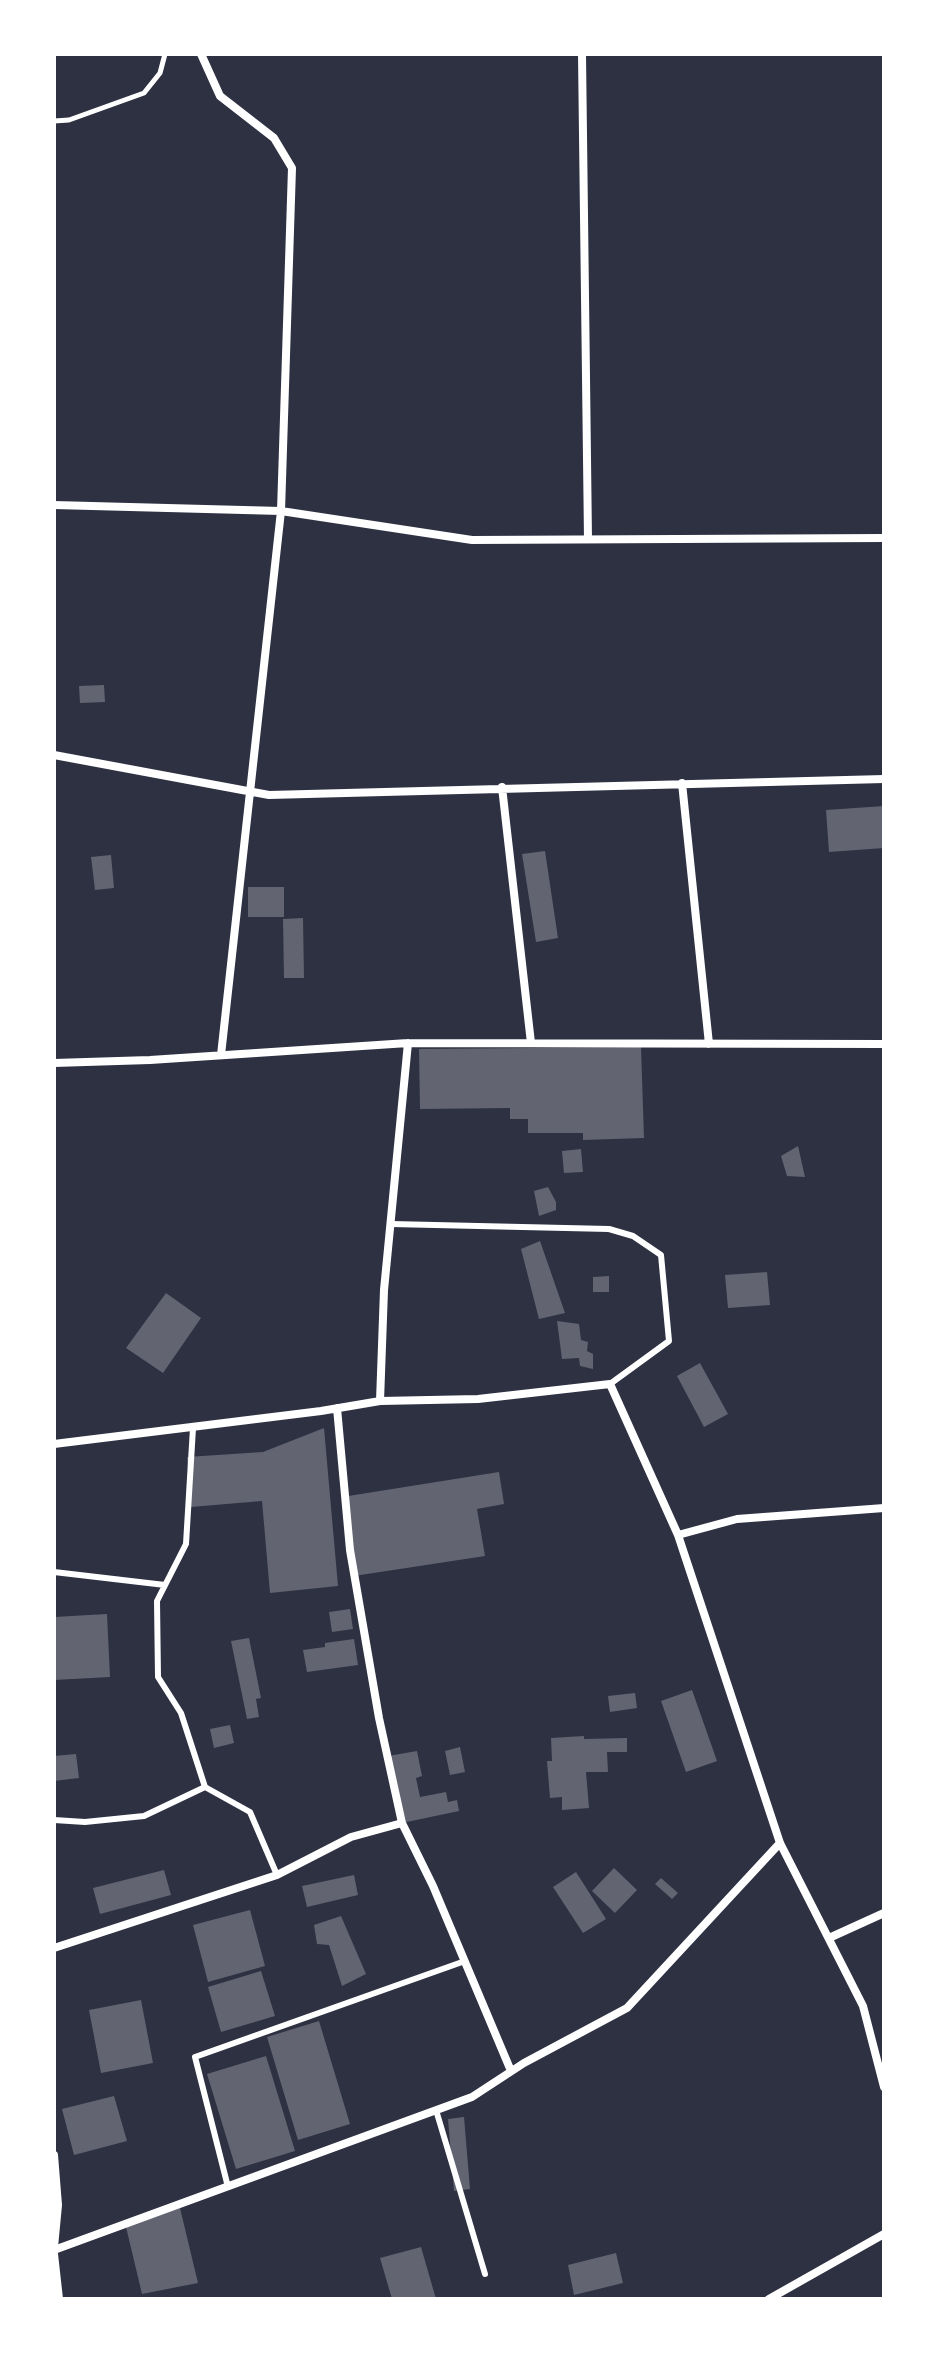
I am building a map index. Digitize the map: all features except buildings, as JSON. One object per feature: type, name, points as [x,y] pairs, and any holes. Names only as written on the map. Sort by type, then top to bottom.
[{"type":"street","points":[[201,54],[220,96],[274,138],[292,168],[281,511],[221,1055]]},
{"type":"street","points":[[582,54],[588,539]]},
{"type":"street","points":[[54,505],[281,511],[472,540],[884,538]]},
{"type":"street","points":[[54,755],[269,795],[884,779]]},
{"type":"street","points":[[682,783],[709,1044]]},
{"type":"street","points":[[502,787],[531,1043]]},
{"type":"street","points":[[54,1063],[408,1043],[884,1044]]},
{"type":"street","points":[[380,1401],[384,1290],[408,1043]]},
{"type":"street","points":[[54,1444],[380,1401],[478,1399],[610,1384],[678,1535],[780,1843],[863,2006],[884,2087]]},
{"type":"street","points":[[337,1408],[350,1550],[379,1718],[402,1823],[433,1886],[511,2071]]},
{"type":"street","points":[[678,1535],[737,1519],[884,1508]]},
{"type":"street","points":[[54,1948],[277,1875],[351,1837],[402,1823]]},
{"type":"street","points":[[54,2250],[472,2097],[511,2071],[627,2008],[780,1843]]},
{"type":"street","points":[[829,1938],[884,1913]]},
{"type":"street","points":[[54,2155],[58,2205],[54,2250],[59,2299]]},
{"type":"street","points":[[769,2299],[884,2234]]},
{"type":"lane","points":[[391,1224],[609,1229],[633,1236],[661,1255],[669,1341],[610,1384]]},
{"type":"lane","points":[[193,1428],[186,1544],[157,1601],[158,1677],[181,1713],[205,1787],[250,1812],[277,1875]]},
{"type":"lane","points":[[54,1572],[165,1585]]},
{"type":"lane","points":[[54,1820],[85,1822],[144,1816],[205,1787]]},
{"type":"lane","points":[[228,2187],[195,2057],[465,1961]]},
{"type":"lane","points":[[436,2110],[485,2274]]},
{"type":"path","points":[[54,121],[69,120],[144,93],[160,73],[165,54]]}]
